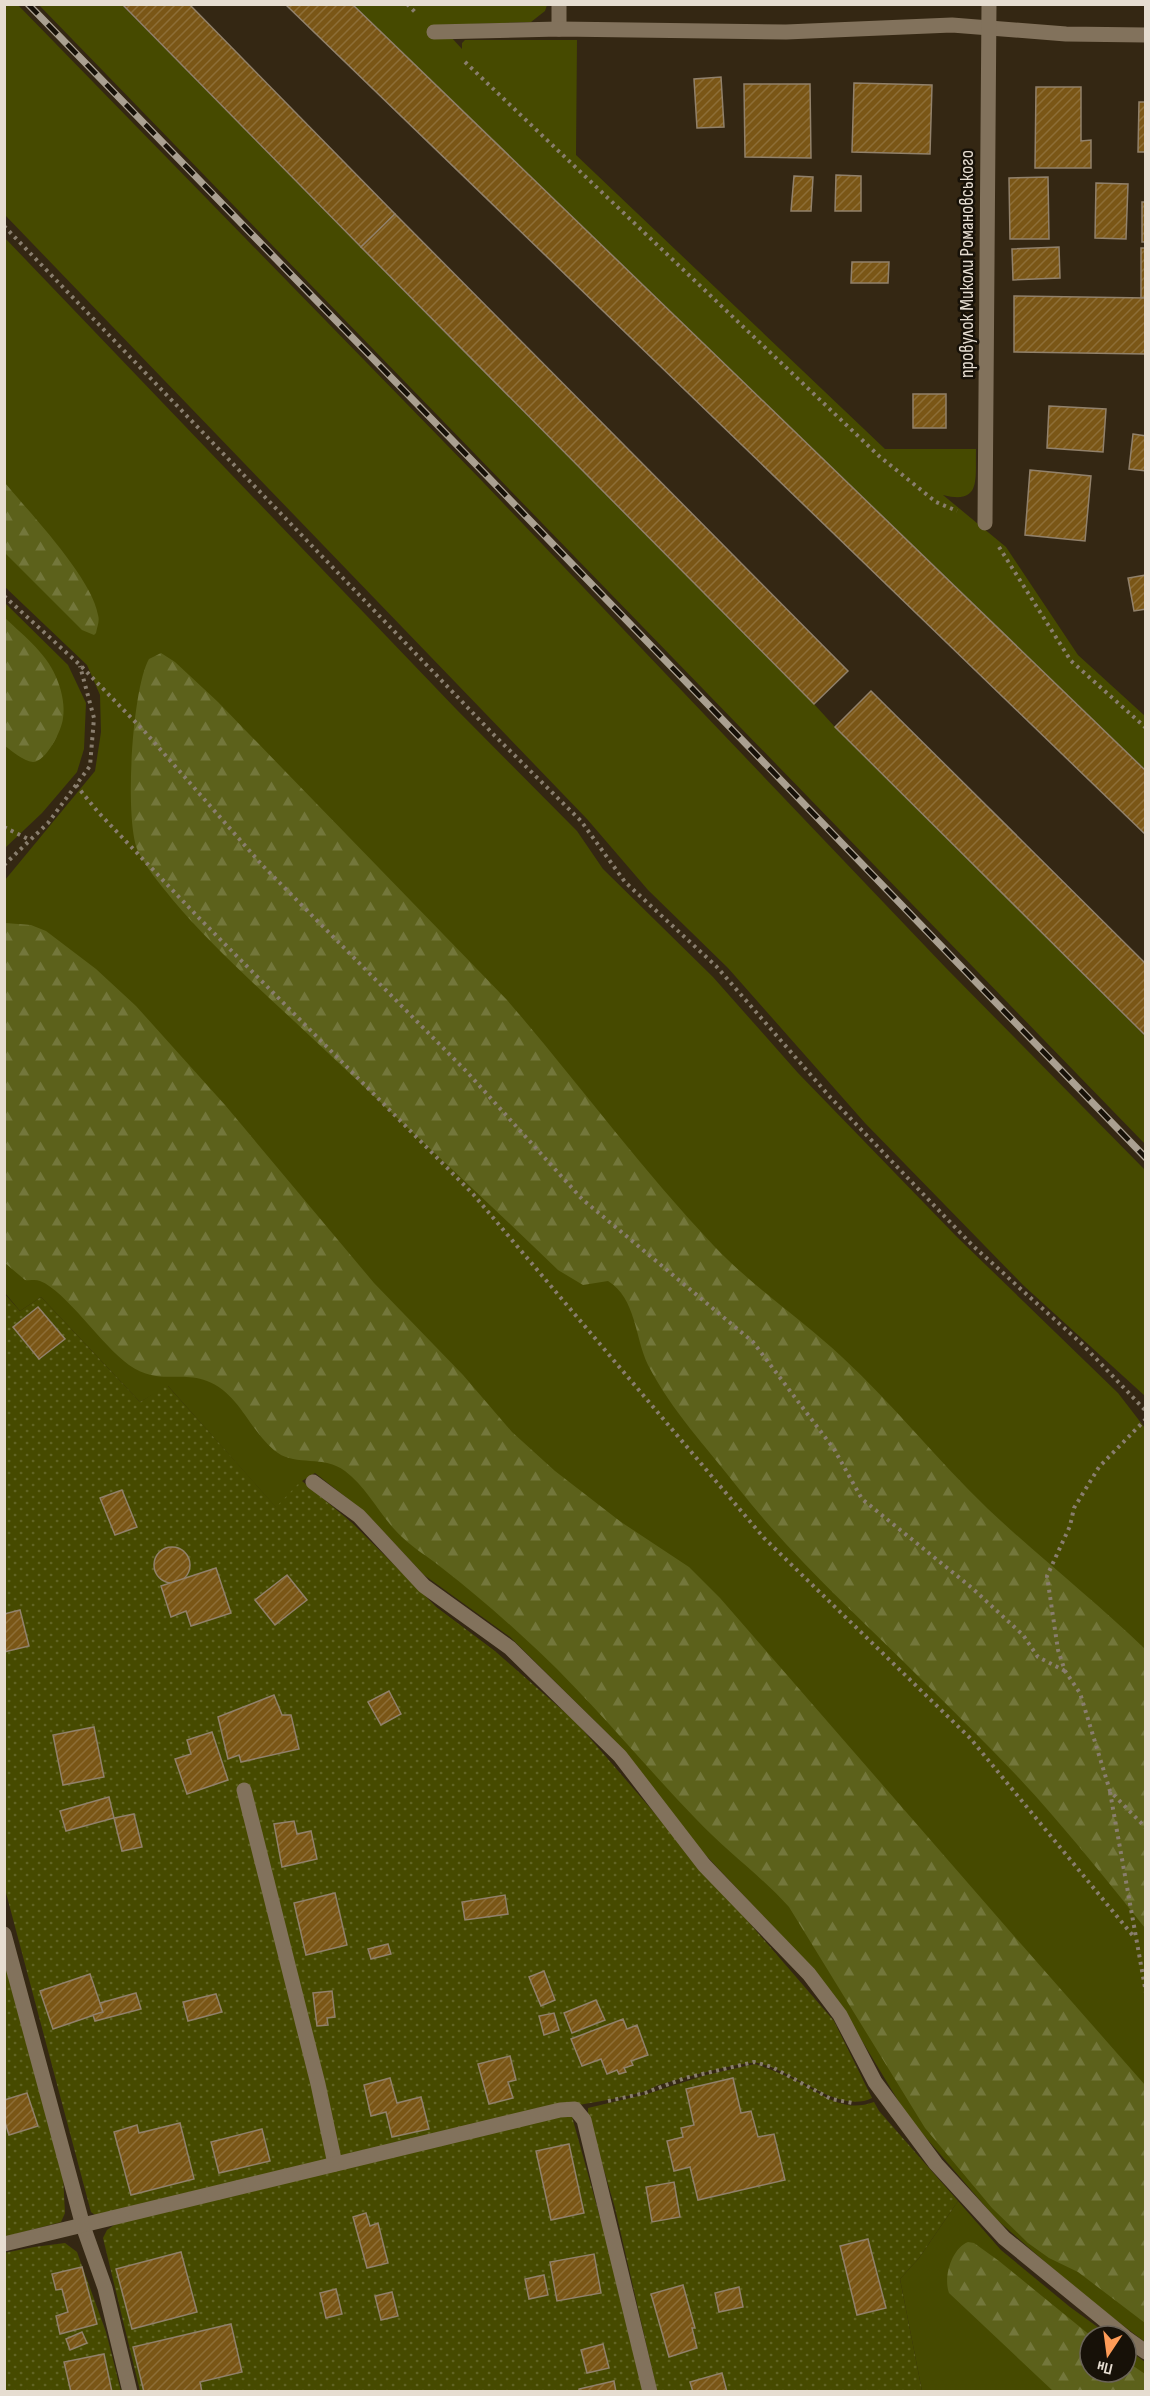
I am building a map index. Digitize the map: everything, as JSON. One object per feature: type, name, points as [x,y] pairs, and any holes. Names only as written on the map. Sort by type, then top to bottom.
[{"type":"street","points":[[559,4],[559,29]]},
{"type":"street","name":"провулок Миколи Романовського","points":[[985,523],[989,4]]},
{"type":"street","points":[[434,32],[559,29],[786,32],[952,25],[1066,34],[1146,35]]},
{"type":"street","points":[[313,1482],[359,1516],[424,1586],[510,1648],[620,1756],[704,1865],[808,1974],[840,2015],[875,2082],[936,2164],[1004,2238],[1109,2324]]},
{"type":"street","points":[[244,1790],[318,2084],[335,2164]]},
{"type":"street","points":[[4,1934],[83,2226],[105,2288],[130,2391]]},
{"type":"street","points":[[4,2244],[560,2110],[575,2109],[584,2120],[650,2391]]},
{"type":"path","points":[[407,4],[879,456],[936,502],[985,523],[1071,661],[1146,728]]},
{"type":"path","points":[[4,226],[495,736],[581,821],[625,882],[716,966],[830,1097],[957,1229],[1082,1344],[1146,1411]]},
{"type":"path","points":[[4,597],[80,665],[145,732],[263,866],[467,1072],[582,1199],[753,1342],[834,1449],[862,1499],[972,1588],[1023,1635],[1038,1657],[1065,1671]]},
{"type":"path","points":[[4,865],[48,823],[90,766],[94,718],[80,665]]},
{"type":"path","points":[[76,785],[98,812],[200,919],[473,1194],[764,1538],[970,1738],[1134,1937]]},
{"type":"path","points":[[4,827],[30,840]]},
{"type":"path","points":[[1146,1419],[1099,1467],[1074,1508],[1070,1526],[1047,1576],[1058,1650],[1065,1671],[1080,1693],[1110,1791],[1134,1937],[1146,1993]]},
{"type":"path","points":[[1110,1791],[1146,1828]]},
{"type":"path","points":[[575,2109],[645,2093],[685,2078],[754,2062],[772,2067],[831,2099],[862,2104],[885,2095]]},
{"type":"shaded area","points":[[5,4],[18,5],[482,481],[946,968],[1145,1170],[1145,1396],[1023,1285],[865,1123],[728,968],[648,890],[587,819],[5,215]]},
{"type":"shaded area","points":[[39,5],[122,5],[835,727],[1145,1036],[1145,1144]]},
{"type":"shaded area","points":[[352,5],[547,5],[545,11],[531,22],[440,25],[462,49],[462,43],[465,40],[577,40],[576,155],[885,449],[976,449],[974,487],[970,493],[956,497],[943,495],[1006,547],[1078,655],[1145,716],[1145,771]]},
{"type":"shaded area","points":[[4,237],[457,710],[577,831],[603,869],[713,977],[798,1073],[957,1237],[1118,1393],[1145,1428],[1145,2342],[1138,2337],[1138,2324],[1121,2324],[1085,2297],[996,2219],[908,2117],[850,2021],[798,1953],[697,1846],[611,1737],[510,1637],[424,1575],[366,1513],[315,1473],[302,1481],[352,1523],[436,1607],[496,1652],[440,1692],[168,1386],[140,1402],[41,1297],[20,1311],[5,1293],[5,880],[95,771],[101,732],[100,695],[87,665],[5,587]]},
{"type":"shaded area","points":[[5,603],[68,665],[86,703],[84,749],[77,772],[42,813],[5,848]]},
{"type":"shaded area","points":[[4,1293],[20,1311],[41,1297],[140,1402],[167,1385],[276,1507],[301,1481],[352,1523],[436,1607],[496,1652],[576,1722],[834,2021],[872,2098],[859,2102],[845,2101],[816,2090],[772,2067],[758,2063],[740,2064],[680,2079],[627,2096],[95,2215],[91,2212],[5,1889]]},
{"type":"shaded area","points":[[4,1956],[63,2176],[65,2213],[61,2222],[5,2237]]},
{"type":"shaded area","points":[[755,2064],[794,2079],[844,2104],[863,2105],[874,2102],[879,2111],[958,2201],[919,2258],[900,2279],[922,2391],[657,2391],[615,2208],[588,2115],[588,2108],[647,2094],[706,2075]]},
{"type":"shaded area","points":[[571,2113],[608,2246],[643,2391],[140,2391],[103,2238],[107,2230],[120,2221]]},
{"type":"shaded area","points":[[958,2201],[1001,2250],[1093,2324],[1078,2324],[1078,2384],[1138,2384],[1138,2357],[1145,2362],[1145,2391],[922,2391],[900,2279],[919,2258]]},
{"type":"shaded area","points":[[65,2243],[77,2252],[106,2332],[121,2391],[5,2391],[4,2253]]},
{"type":"green space","points":[[5,483],[59,546],[84,583],[99,617],[94,635],[82,630],[5,553]]},
{"type":"green space","points":[[5,618],[49,663],[62,695],[64,714],[60,730],[48,751],[38,761],[33,762],[22,758],[5,746]]},
{"type":"green space","points":[[161,653],[175,662],[218,702],[507,1000],[660,1186],[714,1246],[842,1357],[988,1509],[1145,1649],[1145,1928],[1037,1798],[972,1729],[827,1587],[760,1514],[690,1429],[657,1382],[648,1365],[630,1308],[617,1288],[608,1281],[583,1285],[558,1270],[231,962],[158,882],[138,851],[131,812],[131,785],[134,725],[143,674],[149,659]]},
{"type":"green space","points":[[5,923],[31,925],[46,931],[96,969],[136,1006],[225,1105],[374,1283],[463,1375],[512,1432],[555,1471],[621,1522],[689,1567],[720,1598],[1145,2085],[1145,2323],[1078,2272],[1049,2258],[1028,2243],[992,2208],[925,2128],[789,1907],[696,1819],[544,1656],[482,1600],[402,1537],[353,1478],[337,1466],[328,1463],[293,1459],[278,1453],[268,1445],[228,1394],[207,1381],[197,1378],[150,1375],[129,1365],[61,1296],[40,1281],[25,1280],[5,1263]]},
{"type":"green space","points":[[968,2242],[974,2243],[1078,2325],[1078,2384],[1138,2384],[1138,2369],[1145,2374],[1145,2391],[1053,2391],[949,2293],[948,2271],[953,2257],[962,2245]]},
{"type":"building","points":[[122,4],[189,4],[395,214],[361,247]]},
{"type":"building","points":[[285,4],[352,4],[1146,771],[1146,835]]},
{"type":"building","points":[[721,77],[724,127],[697,128],[694,79]]},
{"type":"building","points":[[854,83],[932,85],[930,154],[852,152]]},
{"type":"building","points":[[744,84],[810,84],[811,158],[745,157]]},
{"type":"building","points":[[1036,87],[1081,87],[1081,141],[1091,140],[1091,168],[1035,168]]},
{"type":"building","points":[[1139,102],[1146,102],[1146,152],[1138,152]]},
{"type":"building","points":[[836,175],[861,176],[861,211],[835,211]]},
{"type":"building","points":[[794,176],[813,177],[811,211],[791,211]]},
{"type":"building","points":[[1048,177],[1049,239],[1010,239],[1009,178]]},
{"type":"building","points":[[1096,183],[1128,184],[1126,239],[1095,238]]},
{"type":"building","points":[[1142,202],[1146,202],[1146,242],[1142,242]]},
{"type":"building","points":[[395,214],[848,671],[814,704],[361,247]]},
{"type":"building","points":[[1059,247],[1060,278],[1013,280],[1012,249]]},
{"type":"building","points":[[1141,248],[1146,248],[1146,298],[1141,298]]},
{"type":"building","points":[[852,262],[889,262],[888,283],[851,283]]},
{"type":"building","points":[[1014,296],[1146,298],[1146,354],[1014,352]]},
{"type":"building","points":[[913,394],[946,394],[946,428],[913,428]]},
{"type":"building","points":[[1049,406],[1106,409],[1103,452],[1047,448]]},
{"type":"building","points":[[1133,434],[1146,436],[1146,471],[1129,469]]},
{"type":"building","points":[[1030,470],[1091,476],[1085,541],[1025,535]]},
{"type":"building","points":[[1146,575],[1146,609],[1134,611],[1128,578]]},
{"type":"building","points":[[871,691],[1146,964],[1146,1036],[835,727]]},
{"type":"building","points":[[38,1307],[65,1339],[39,1359],[13,1327]]},
{"type":"building","points":[[122,1490],[137,1527],[115,1535],[100,1498]]},
{"type":"building","points":[[172,1547],[185,1552],[190,1565],[185,1578],[172,1583],[159,1578],[154,1565],[159,1552]]},
{"type":"building","points":[[216,1568],[231,1613],[191,1626],[186,1611],[171,1617],[161,1586]]},
{"type":"building","points":[[287,1575],[307,1600],[275,1625],[255,1600]]},
{"type":"building","points":[[20,1610],[29,1646],[4,1652],[4,1614]]},
{"type":"building","points":[[389,1691],[401,1714],[381,1725],[368,1702]]},
{"type":"building","points":[[274,1695],[282,1715],[291,1715],[299,1749],[241,1762],[239,1755],[228,1759],[218,1717]]},
{"type":"building","points":[[94,1727],[104,1777],[63,1785],[53,1735]]},
{"type":"building","points":[[212,1732],[228,1780],[187,1794],[175,1759],[191,1754],[187,1740]]},
{"type":"building","points":[[109,1797],[114,1818],[66,1831],[60,1811]]},
{"type":"building","points":[[134,1814],[142,1847],[122,1851],[114,1818]]},
{"type":"building","points":[[294,1821],[297,1834],[311,1831],[317,1859],[282,1867],[274,1824]]},
{"type":"building","points":[[335,1893],[347,1945],[306,1955],[294,1903]]},
{"type":"building","points":[[505,1895],[508,1914],[465,1920],[462,1902]]},
{"type":"building","points":[[388,1944],[391,1954],[371,1959],[368,1949]]},
{"type":"building","points":[[544,1971],[555,2000],[541,2006],[529,1977]]},
{"type":"building","points":[[90,1974],[103,2012],[53,2029],[40,1991]]},
{"type":"building","points":[[332,1991],[335,2017],[327,2018],[328,2025],[317,2026],[313,1993]]},
{"type":"building","points":[[136,1993],[141,2009],[95,2021],[93,2015],[103,2012],[100,2003]]},
{"type":"building","points":[[216,1994],[222,2012],[188,2021],[183,2002]]},
{"type":"building","points":[[596,2000],[605,2020],[572,2033],[564,2013]]},
{"type":"building","points":[[554,2013],[559,2030],[544,2035],[539,2016]]},
{"type":"building","points":[[623,2019],[627,2029],[637,2025],[648,2055],[631,2061],[633,2065],[624,2068],[626,2072],[619,2074],[617,2070],[607,2074],[601,2059],[582,2066],[571,2039]]},
{"type":"building","points":[[510,2056],[516,2080],[508,2082],[513,2098],[489,2104],[478,2064]]},
{"type":"building","points":[[390,2078],[397,2103],[421,2097],[429,2129],[392,2137],[386,2112],[371,2116],[364,2085]]},
{"type":"building","points":[[733,2078],[741,2113],[751,2111],[758,2137],[774,2134],[785,2180],[698,2200],[690,2167],[674,2171],[667,2141],[683,2137],[681,2128],[694,2125],[686,2089]]},
{"type":"building","points":[[27,2093],[38,2126],[9,2135],[4,2119],[4,2100]]},
{"type":"building","points":[[180,2123],[194,2179],[131,2195],[114,2132],[137,2125],[139,2133]]},
{"type":"building","points":[[262,2129],[270,2161],[219,2173],[211,2142]]},
{"type":"building","points":[[569,2144],[584,2213],[551,2220],[536,2151]]},
{"type":"building","points":[[674,2182],[680,2217],[652,2222],[646,2187]]},
{"type":"building","points":[[366,2213],[370,2226],[378,2223],[388,2263],[367,2268],[353,2217]]},
{"type":"building","points":[[868,2239],[886,2308],[857,2315],[840,2246]]},
{"type":"building","points":[[181,2252],[197,2312],[132,2329],[116,2269]]},
{"type":"building","points":[[594,2254],[601,2293],[557,2301],[550,2262]]},
{"type":"building","points":[[82,2267],[97,2324],[60,2334],[56,2316],[68,2312],[62,2289],[56,2290],[52,2274]]},
{"type":"building","points":[[544,2275],[548,2295],[529,2299],[525,2279]]},
{"type":"building","points":[[683,2285],[695,2328],[692,2328],[697,2348],[669,2357],[651,2294]]},
{"type":"building","points":[[739,2287],[743,2307],[719,2312],[715,2293]]},
{"type":"building","points":[[336,2289],[342,2314],[326,2318],[320,2293]]},
{"type":"building","points":[[392,2292],[398,2316],[381,2320],[375,2296]]},
{"type":"building","points":[[231,2324],[242,2372],[200,2382],[202,2392],[144,2392],[133,2347]]},
{"type":"building","points":[[82,2332],[87,2343],[70,2350],[66,2339]]},
{"type":"building","points":[[603,2344],[609,2368],[587,2373],[581,2350]]},
{"type":"building","points":[[104,2354],[112,2392],[71,2392],[64,2362]]},
{"type":"building","points":[[722,2373],[727,2392],[693,2392],[690,2382]]},
{"type":"building","points":[[614,2381],[616,2392],[579,2392],[579,2389]]},
{"type":"railway","points":[[28,4],[1146,1158]]}]
